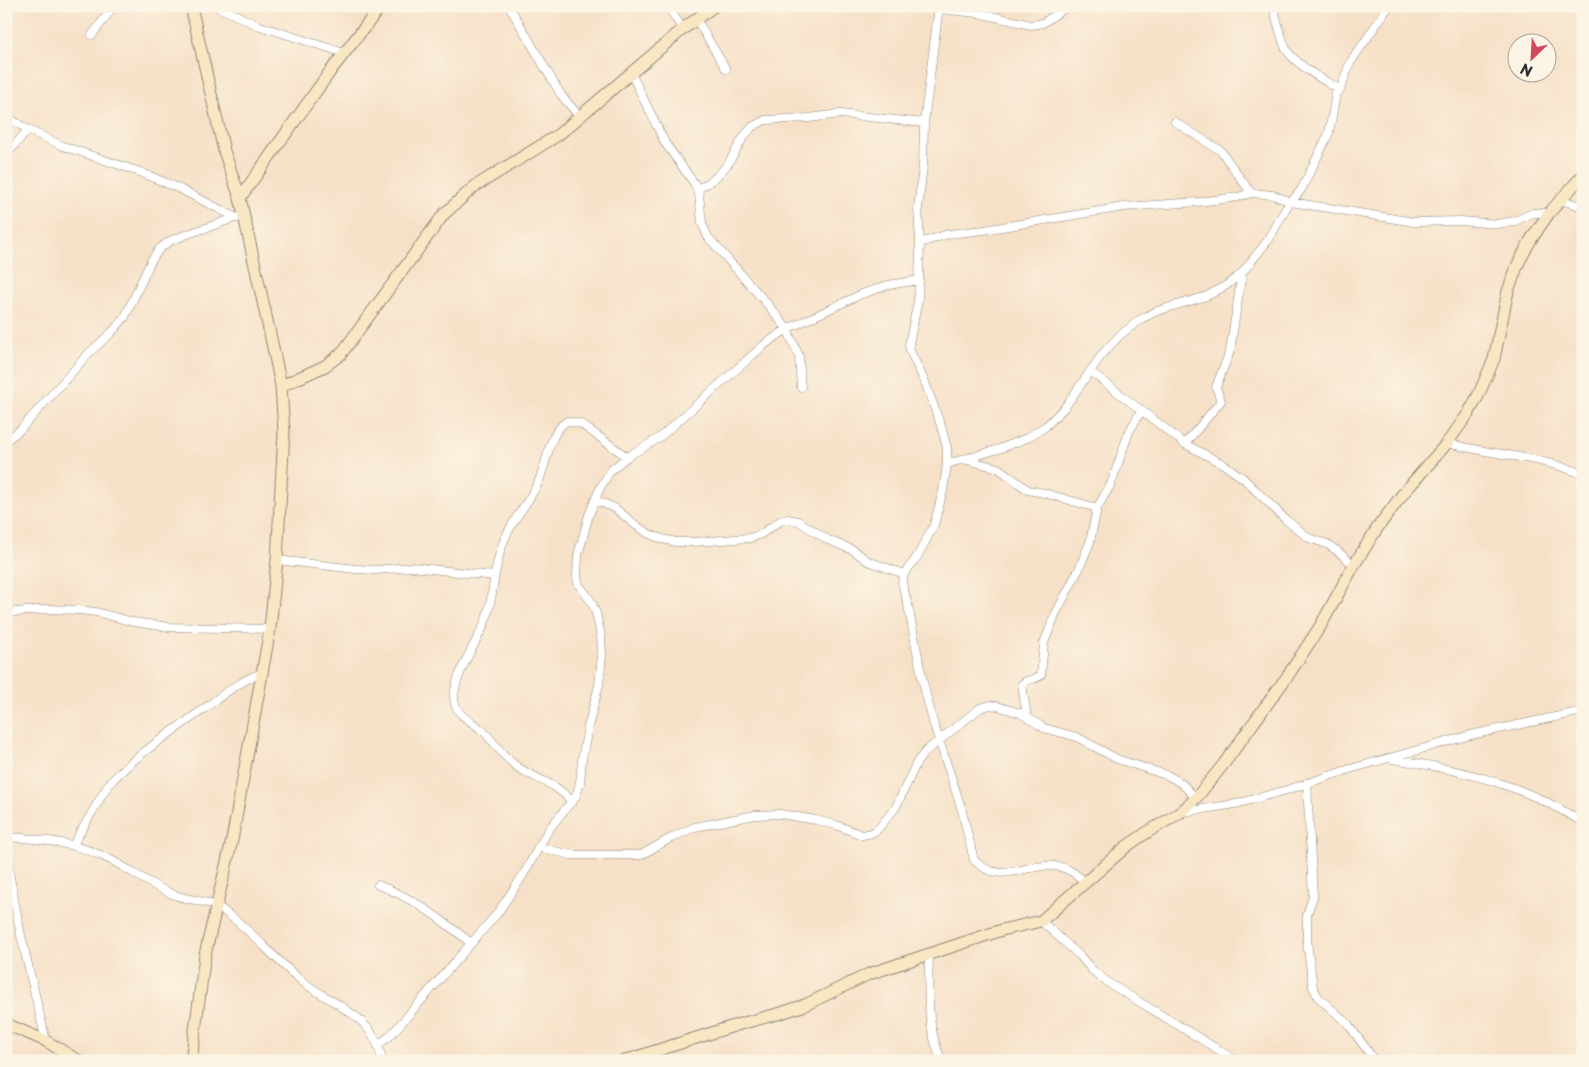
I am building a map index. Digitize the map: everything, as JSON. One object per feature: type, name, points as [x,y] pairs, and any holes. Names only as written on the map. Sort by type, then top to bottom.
[{"type":"street","points":[[92,35],[114,6]]},
{"type":"street","points":[[191,6],[224,150],[240,198],[240,218],[281,386],[284,432],[277,560],[270,629],[232,840],[205,955],[191,1061]]},
{"type":"street","points":[[216,6],[256,25],[344,52]]},
{"type":"street","points":[[240,198],[344,52],[381,6]]},
{"type":"street","points":[[509,6],[561,95],[580,117]]},
{"type":"street","points":[[667,6],[683,29]]},
{"type":"street","points":[[281,386],[325,366],[341,354],[444,214],[457,201],[492,174],[558,135],[683,29],[714,6]]},
{"type":"street","points":[[1068,6],[1043,23],[1031,25],[939,8],[929,72],[924,123],[923,167],[918,208],[920,243],[918,300],[910,337],[910,351],[925,382],[941,426],[946,448],[947,464],[943,491],[934,525],[917,557],[904,574],[902,582],[923,682],[974,860],[981,867],[991,872],[1009,873],[1043,866],[1067,868],[1085,882]]},
{"type":"street","points":[[1273,6],[1285,47],[1289,53],[1301,64],[1340,90]]},
{"type":"street","points":[[947,464],[999,449],[1027,438],[1046,426],[1064,407],[1103,353],[1120,335],[1141,319],[1157,311],[1207,296],[1227,285],[1242,273],[1269,239],[1286,208],[1301,190],[1329,132],[1336,93],[1340,90],[1350,63],[1389,6]]},
{"type":"street","points":[[696,20],[726,69]]},
{"type":"street","points":[[631,73],[665,143],[688,173],[697,189],[702,223],[708,237],[787,330],[799,356],[801,387]]},
{"type":"street","points":[[697,189],[716,177],[728,164],[743,138],[752,127],[765,120],[772,118],[809,118],[840,114],[924,123]]},
{"type":"street","points":[[6,116],[28,130],[63,146],[140,172],[240,218]]},
{"type":"street","points":[[1175,122],[1221,150],[1251,193]]},
{"type":"street","points":[[6,155],[28,130]]},
{"type":"street","points":[[624,1061],[740,1024],[781,1014],[805,1005],[869,974],[1002,930],[1040,922],[1085,882],[1146,833],[1182,812],[1223,765],[1289,674],[1321,625],[1354,565],[1378,527],[1402,495],[1447,443],[1468,414],[1494,360],[1508,292],[1518,264],[1530,241],[1549,213],[1583,175]]},
{"type":"street","points":[[920,243],[948,234],[984,230],[1124,207],[1206,201],[1238,197],[1251,193],[1273,195],[1291,202],[1414,222],[1461,221],[1497,224],[1515,221],[1533,213],[1549,213]]},
{"type":"street","points":[[1560,200],[1583,207]]},
{"type":"street","points":[[6,440],[20,429],[88,352],[112,332],[125,317],[158,249],[170,241],[185,235],[240,218]]},
{"type":"street","points":[[1185,444],[1221,400],[1216,387],[1230,351],[1242,273]]},
{"type":"street","points":[[379,1044],[390,1036],[496,915],[522,877],[549,829],[576,796],[580,783],[582,759],[599,685],[602,655],[601,636],[596,613],[577,577],[578,555],[595,500],[611,470],[627,457],[659,438],[764,345],[787,330],[862,294],[888,285],[919,280]]},
{"type":"street","points":[[1090,371],[1185,444],[1234,471],[1308,538],[1327,544],[1354,565]]},
{"type":"street","points":[[1027,717],[1022,684],[1026,680],[1041,675],[1044,643],[1054,616],[1079,569],[1090,542],[1097,508],[1111,484],[1129,432],[1141,410]]},
{"type":"street","points":[[572,802],[555,786],[525,772],[511,762],[482,730],[458,710],[453,693],[488,614],[494,576],[503,542],[510,526],[538,484],[551,442],[562,424],[567,421],[580,424],[627,457]]},
{"type":"street","points":[[1447,443],[1472,450],[1543,461],[1583,474]]},
{"type":"street","points":[[965,459],[998,468],[1028,490],[1097,508]]},
{"type":"street","points":[[595,500],[615,508],[649,534],[676,542],[750,538],[761,534],[780,521],[788,519],[798,521],[828,540],[852,550],[868,561],[904,574]]},
{"type":"street","points":[[277,560],[356,569],[375,570],[412,567],[494,576]]},
{"type":"street","points":[[6,612],[48,609],[79,610],[96,612],[134,622],[169,627],[270,629]]},
{"type":"street","points":[[73,845],[115,776],[162,739],[241,683],[262,673]]},
{"type":"street","points":[[538,847],[571,855],[641,855],[695,827],[755,815],[780,814],[816,820],[866,835],[878,830],[885,822],[896,806],[918,762],[926,751],[980,708],[990,705],[1020,712],[1044,728],[1066,733],[1117,759],[1169,776],[1181,783],[1196,798]]},
{"type":"street","points":[[1182,812],[1236,804],[1471,735],[1583,711]]},
{"type":"street","points":[[1388,758],[1452,770],[1490,781],[1531,795],[1583,822]]},
{"type":"street","points":[[1306,783],[1313,897],[1308,914],[1307,942],[1313,987],[1324,1004],[1341,1016],[1348,1024],[1375,1061]]},
{"type":"street","points":[[6,837],[41,838],[73,845],[113,861],[171,893],[216,906],[236,920],[302,981],[357,1017],[370,1029],[379,1044],[382,1061]]},
{"type":"street","points":[[6,856],[20,931],[46,1041]]},
{"type":"street","points":[[378,885],[409,898],[471,943]]},
{"type":"street","points":[[1040,922],[1110,984],[1237,1061]]},
{"type":"street","points":[[928,954],[928,1001],[932,1034],[936,1050],[942,1061]]},
{"type":"street","points":[[6,1024],[46,1041],[79,1061]]}]
